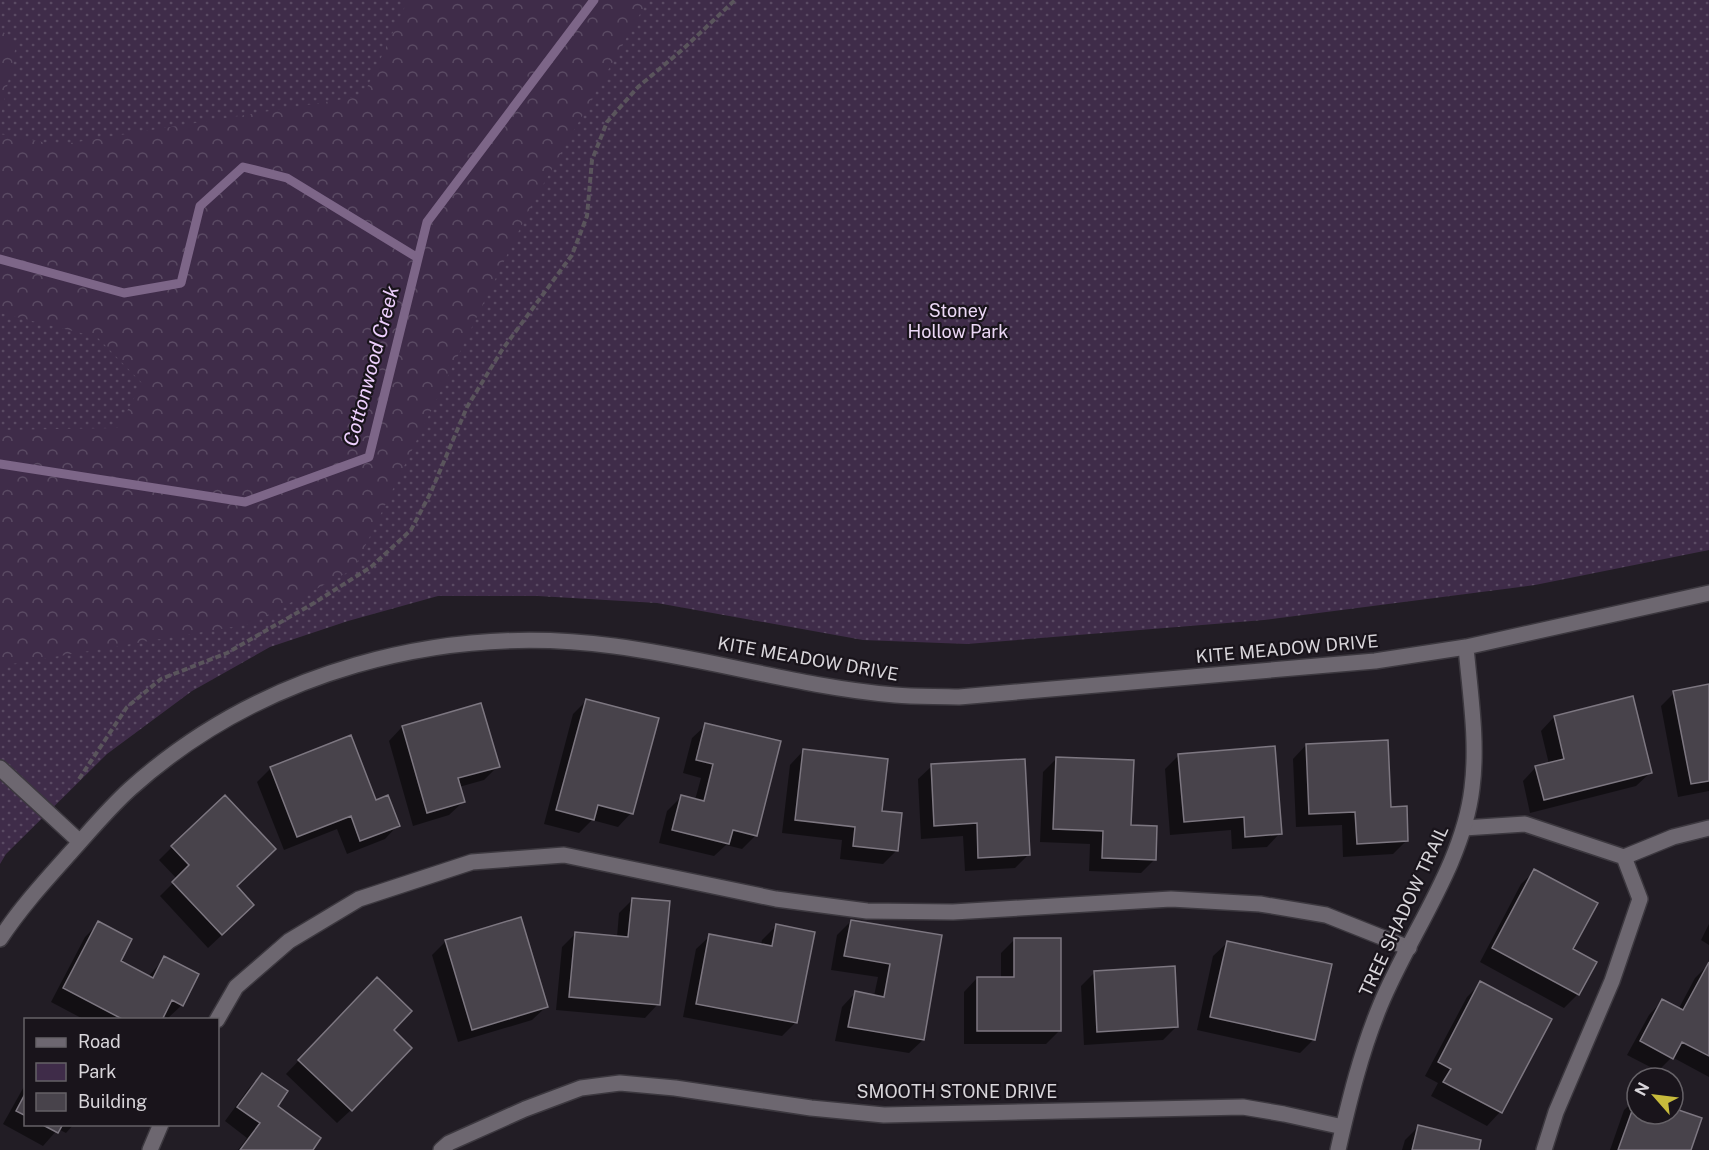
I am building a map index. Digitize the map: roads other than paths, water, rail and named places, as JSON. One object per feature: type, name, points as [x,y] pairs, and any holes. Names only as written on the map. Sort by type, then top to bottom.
[{"type":"street","name":"KITE MEADOW DRIVE","points":[[0,939],[18,910],[107,811],[131,788],[190,743],[286,689],[334,670],[430,647],[490,642],[557,641],[613,645],[818,684],[894,695],[959,697],[1375,661],[1466,646],[1709,593]]},
{"type":"street","name":"TREE SHADOW TRAIL","points":[[1338,1150],[1354,1080],[1380,1005],[1448,866],[1464,828],[1472,788],[1474,753],[1466,646]]},
{"type":"street","points":[[0,768],[80,842]]},
{"type":"street","points":[[1464,828],[1525,824],[1624,857],[1673,837],[1709,828]]},
{"type":"street","points":[[218,1018],[236,987],[289,941],[359,899],[472,862],[564,855],[776,899],[867,911],[953,912],[1171,899],[1260,904],[1326,915],[1409,948]]},
{"type":"street","points":[[1544,1150],[1556,1112],[1612,981],[1640,899],[1624,857]]},
{"type":"street","name":"SMOOTH STONE DRIVE","points":[[441,1150],[449,1143],[543,1102],[581,1088],[620,1083],[675,1088],[811,1108],[884,1115],[1243,1107],[1343,1127]]},
{"type":"street","points":[[150,1150],[161,1126]]},
{"type":"waterway","name":"Cottonwood Creek","points":[[0,464],[245,502],[369,457],[427,222],[594,0]]},
{"type":"waterway","points":[[0,259],[124,293],[181,283],[200,206],[243,167],[287,178],[418,258]]},
{"type":"park label","name":"Stoney Hollow Park","points":[[958,321]]}]
